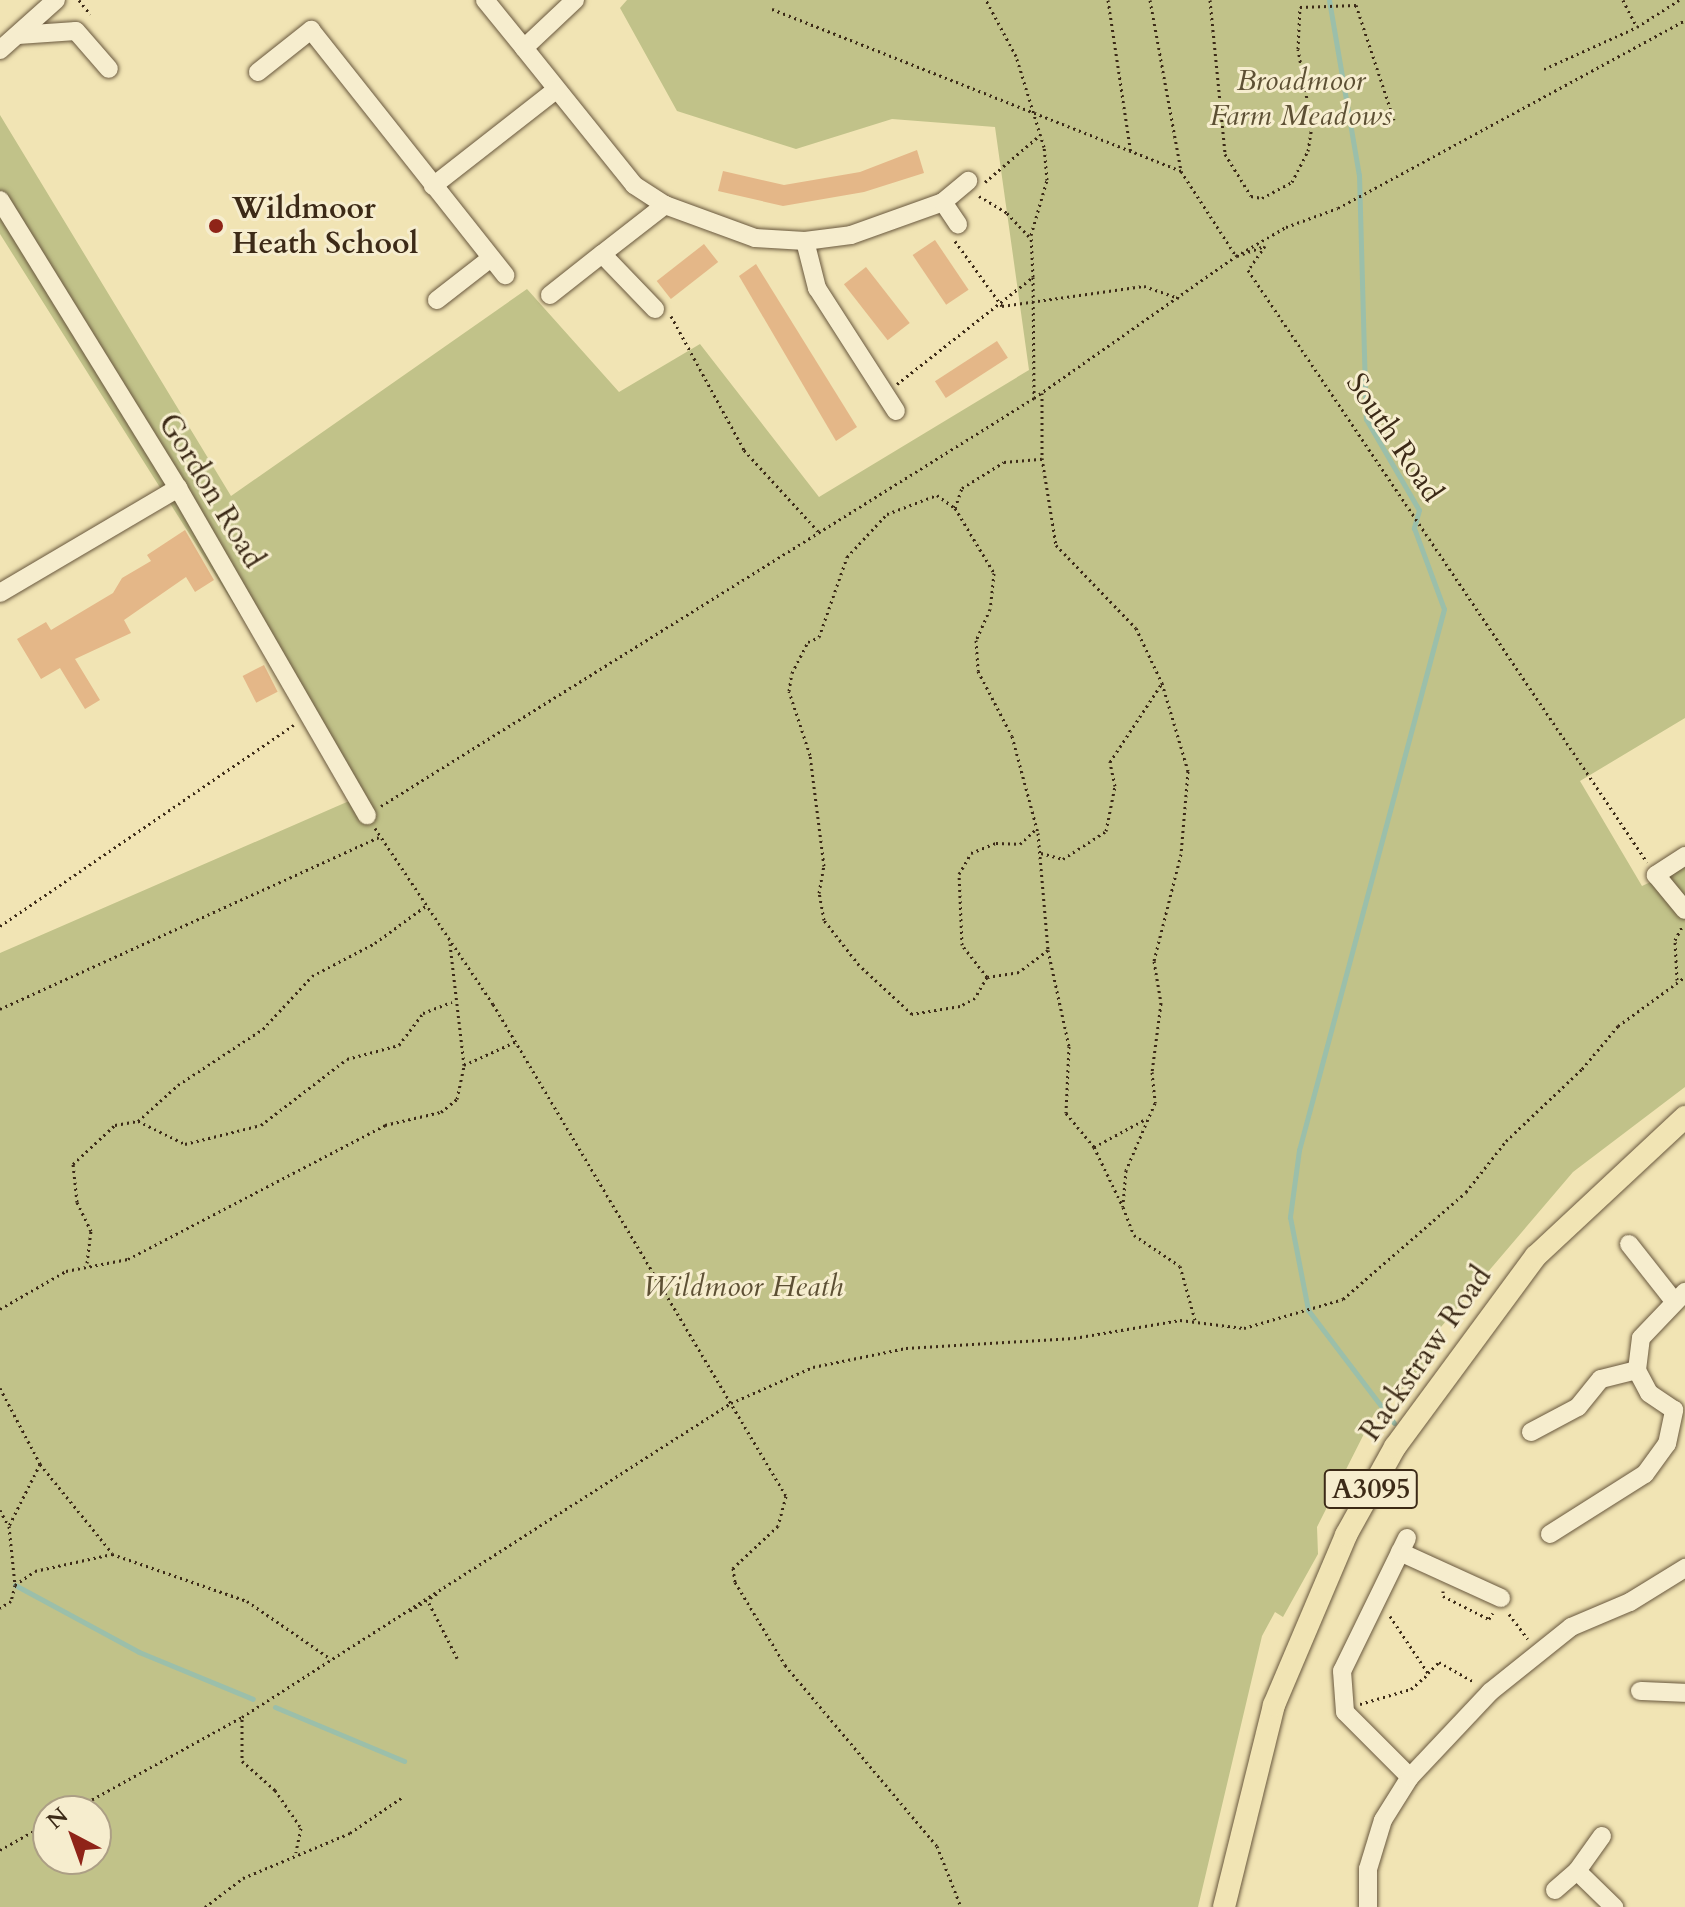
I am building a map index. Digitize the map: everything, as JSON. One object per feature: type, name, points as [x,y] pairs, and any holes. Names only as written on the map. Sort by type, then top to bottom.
[{"type":"main road","name":"Rackstraw Road","points":[[1224,1907],[1274,1705],[1346,1535],[1395,1447],[1536,1256],[1685,1117]]},
{"type":"street","points":[[0,50],[56,0]]},
{"type":"street","points":[[485,0],[634,185],[665,205],[755,238],[805,241],[851,235],[943,202],[968,181]]},
{"type":"street","points":[[524,48],[575,0]]},
{"type":"street","points":[[258,72],[311,30],[505,275]]},
{"type":"street","points":[[18,35],[76,31],[109,69]]},
{"type":"street","points":[[433,186],[556,90]]},
{"type":"street","name":"Gordon Road","points":[[0,200],[178,488],[367,815]]},
{"type":"street","points":[[943,202],[958,224]]},
{"type":"street","points":[[550,295],[665,205]]},
{"type":"street","points":[[805,241],[817,288],[896,411]]},
{"type":"street","points":[[602,254],[661,308]]},
{"type":"street","points":[[437,300],[491,258]]},
{"type":"street","points":[[0,593],[178,488]]},
{"type":"street","points":[[1685,856],[1656,875],[1685,910]]},
{"type":"street","points":[[1550,1534],[1645,1474],[1667,1444],[1679,1411],[1649,1393],[1637,1370],[1641,1338],[1680,1296],[1629,1244]]},
{"type":"street","points":[[1531,1432],[1578,1407],[1601,1379],[1637,1370]]},
{"type":"street","points":[[1410,1777],[1369,1740],[1344,1706],[1342,1671],[1403,1545],[1501,1598]]},
{"type":"street","points":[[1368,1907],[1368,1869],[1383,1820],[1410,1777],[1490,1692],[1571,1627],[1630,1602],[1685,1568]]},
{"type":"street","points":[[1640,1691],[1685,1693]]},
{"type":"street","points":[[1555,1890],[1577,1871],[1602,1836]]},
{"type":"street","points":[[1577,1871],[1614,1907]]},
{"type":"path","points":[[79,0],[90,14]]},
{"type":"path","points":[[986,0],[1016,56],[1040,135],[1047,180],[1032,241],[1033,277],[1038,302],[1031,341],[1034,398]]},
{"type":"path","points":[[1108,0],[1131,155]]},
{"type":"path","points":[[1150,0],[1181,171],[1236,256]]},
{"type":"path","points":[[1210,0],[1225,154],[1243,190],[1262,198],[1292,182],[1308,151],[1312,127],[1298,49],[1300,7],[1356,5],[1394,120]]},
{"type":"path","points":[[1623,0],[1637,27]]},
{"type":"path","points":[[1544,69],[1637,27],[1679,0]]},
{"type":"path","points":[[772,9],[1131,155],[1181,171]]},
{"type":"path","points":[[960,1906],[937,1846],[909,1806],[785,1665],[750,1602],[735,1582],[733,1568],[784,1514],[786,1496],[516,1042],[367,815],[1042,393],[1181,298],[1236,256],[1286,227],[1349,202],[1685,20]]},
{"type":"path","points":[[1032,241],[1007,213],[973,193],[1040,135]]},
{"type":"path","points":[[958,224],[949,232],[1002,306]]},
{"type":"path","name":"South Road","points":[[1236,256],[1265,246],[1248,270],[1656,875]]},
{"type":"path","points":[[884,393],[1002,306],[1033,277]]},
{"type":"path","points":[[1002,306],[1144,286],[1181,298]]},
{"type":"path","points":[[661,308],[735,437],[819,532]]},
{"type":"path","points":[[1042,393],[1042,458],[1056,545],[1136,628],[1162,683],[1188,771],[1181,854],[1154,961],[1160,1039],[1152,1072],[1155,1103],[1126,1170],[1123,1207]]},
{"type":"path","points":[[955,508],[962,488],[1004,462],[1042,458]]},
{"type":"path","points":[[987,977],[975,998],[960,1006],[912,1014],[859,965],[824,920],[819,893],[824,866],[810,755],[789,691],[792,673],[808,642],[819,637],[847,557],[887,514],[937,495],[955,508],[994,573],[990,609],[976,640],[978,671],[1012,736],[1037,829],[1048,950],[1069,1046],[1066,1113],[1094,1147],[1134,1235],[1180,1266],[1195,1322]]},
{"type":"path","points":[[1041,853],[1063,859],[1106,831],[1115,786],[1110,762],[1162,683]]},
{"type":"path","points":[[0,926],[257,756],[308,714]]},
{"type":"path","points":[[987,977],[962,945],[959,874],[971,853],[996,843],[1020,844],[1037,829]]},
{"type":"path","points":[[0,1009],[381,836]]},
{"type":"path","points":[[86,1265],[91,1231],[77,1202],[73,1164],[115,1125],[138,1121],[178,1085],[263,1029],[312,976],[375,943],[427,905]]},
{"type":"path","points":[[1677,980],[1675,940],[1685,920]]},
{"type":"path","points":[[0,1309],[86,1265],[128,1259],[385,1125],[441,1112],[457,1099],[464,1065],[452,1002],[450,942]]},
{"type":"path","points":[[987,977],[1019,972],[1048,950]]},
{"type":"path","points":[[100,1795],[242,1717],[731,1403],[813,1367],[906,1348],[1074,1338],[1195,1322],[1244,1328],[1343,1299],[1466,1192],[1506,1141],[1582,1069],[1618,1026],[1685,977]]},
{"type":"path","points":[[138,1121],[185,1144],[261,1125],[347,1059],[399,1045],[423,1013],[452,1002]]},
{"type":"path","points":[[464,1065],[516,1042]]},
{"type":"path","points":[[1094,1147],[1146,1118]]},
{"type":"path","points":[[0,1388],[40,1464],[112,1554]]},
{"type":"path","points":[[9,1526],[40,1464]]},
{"type":"path","points":[[0,1510],[9,1526],[15,1585],[11,1601],[0,1608]]},
{"type":"path","points":[[15,1585],[35,1571],[112,1554],[247,1601],[332,1659]]},
{"type":"path","points":[[399,1616],[429,1603],[440,1590]]},
{"type":"path","points":[[1379,1595],[1428,1673]]},
{"type":"path","points":[[429,1603],[449,1632],[457,1658]]},
{"type":"path","points":[[1344,1706],[1383,1701],[1411,1689],[1439,1662],[1478,1684]]},
{"type":"path","points":[[242,1717],[242,1761],[275,1790],[301,1828],[296,1852]]},
{"type":"path","points":[[205,1907],[243,1878],[272,1870],[296,1852],[350,1833],[404,1796]]},
{"type":"path","points":[[0,1850],[32,1832]]},
{"type":"green space","name":"Wildmoor Heath","points":[[627,0],[1685,0],[1685,718],[1580,781],[1642,886],[1685,866],[1685,1087],[1573,1172],[1435,1334],[1436,1359],[1374,1414],[1317,1527],[1318,1554],[1283,1617],[1275,1612],[1262,1636],[1198,1907],[0,1907],[0,953],[356,798],[0,234],[0,115],[231,496],[527,289],[619,392],[700,344],[819,497],[1029,370],[995,127],[892,119],[796,149],[677,111],[620,8]]},
{"type":"building","points":[[917,150],[924,173],[864,192],[783,206],[718,191],[723,171],[784,185],[860,172]]},
{"type":"building","points":[[935,240],[969,290],[946,305],[913,255]]},
{"type":"building","points":[[704,244],[718,262],[671,299],[657,281]]},
{"type":"building","points":[[756,264],[857,427],[836,441],[739,276]]},
{"type":"building","points":[[866,267],[910,323],[888,340],[844,284]]},
{"type":"building","points":[[997,341],[1008,358],[946,398],[935,381]]},
{"type":"building","points":[[185,530],[214,580],[195,592],[186,577],[124,620],[131,633],[75,659],[100,700],[85,709],[60,668],[41,679],[17,639],[46,622],[51,630],[113,593],[122,578],[151,561],[147,555]]},
{"type":"building","points":[[264,665],[278,692],[256,703],[243,676]]},
{"type":"waterway","points":[[1329,0],[1359,175],[1366,419],[1419,510],[1414,528],[1444,609],[1299,1150],[1290,1217],[1308,1310],[1394,1423]]},
{"type":"waterway","points":[[15,1585],[139,1652],[253,1699]]},
{"type":"waterway","points":[[275,1707],[404,1761]]},
{"type":"place","name":"Wildmoor Heath School","points":[[216,226]]},
{"type":"park label","name":"Broadmoor Farm Meadows","points":[[1301,98]]}]
